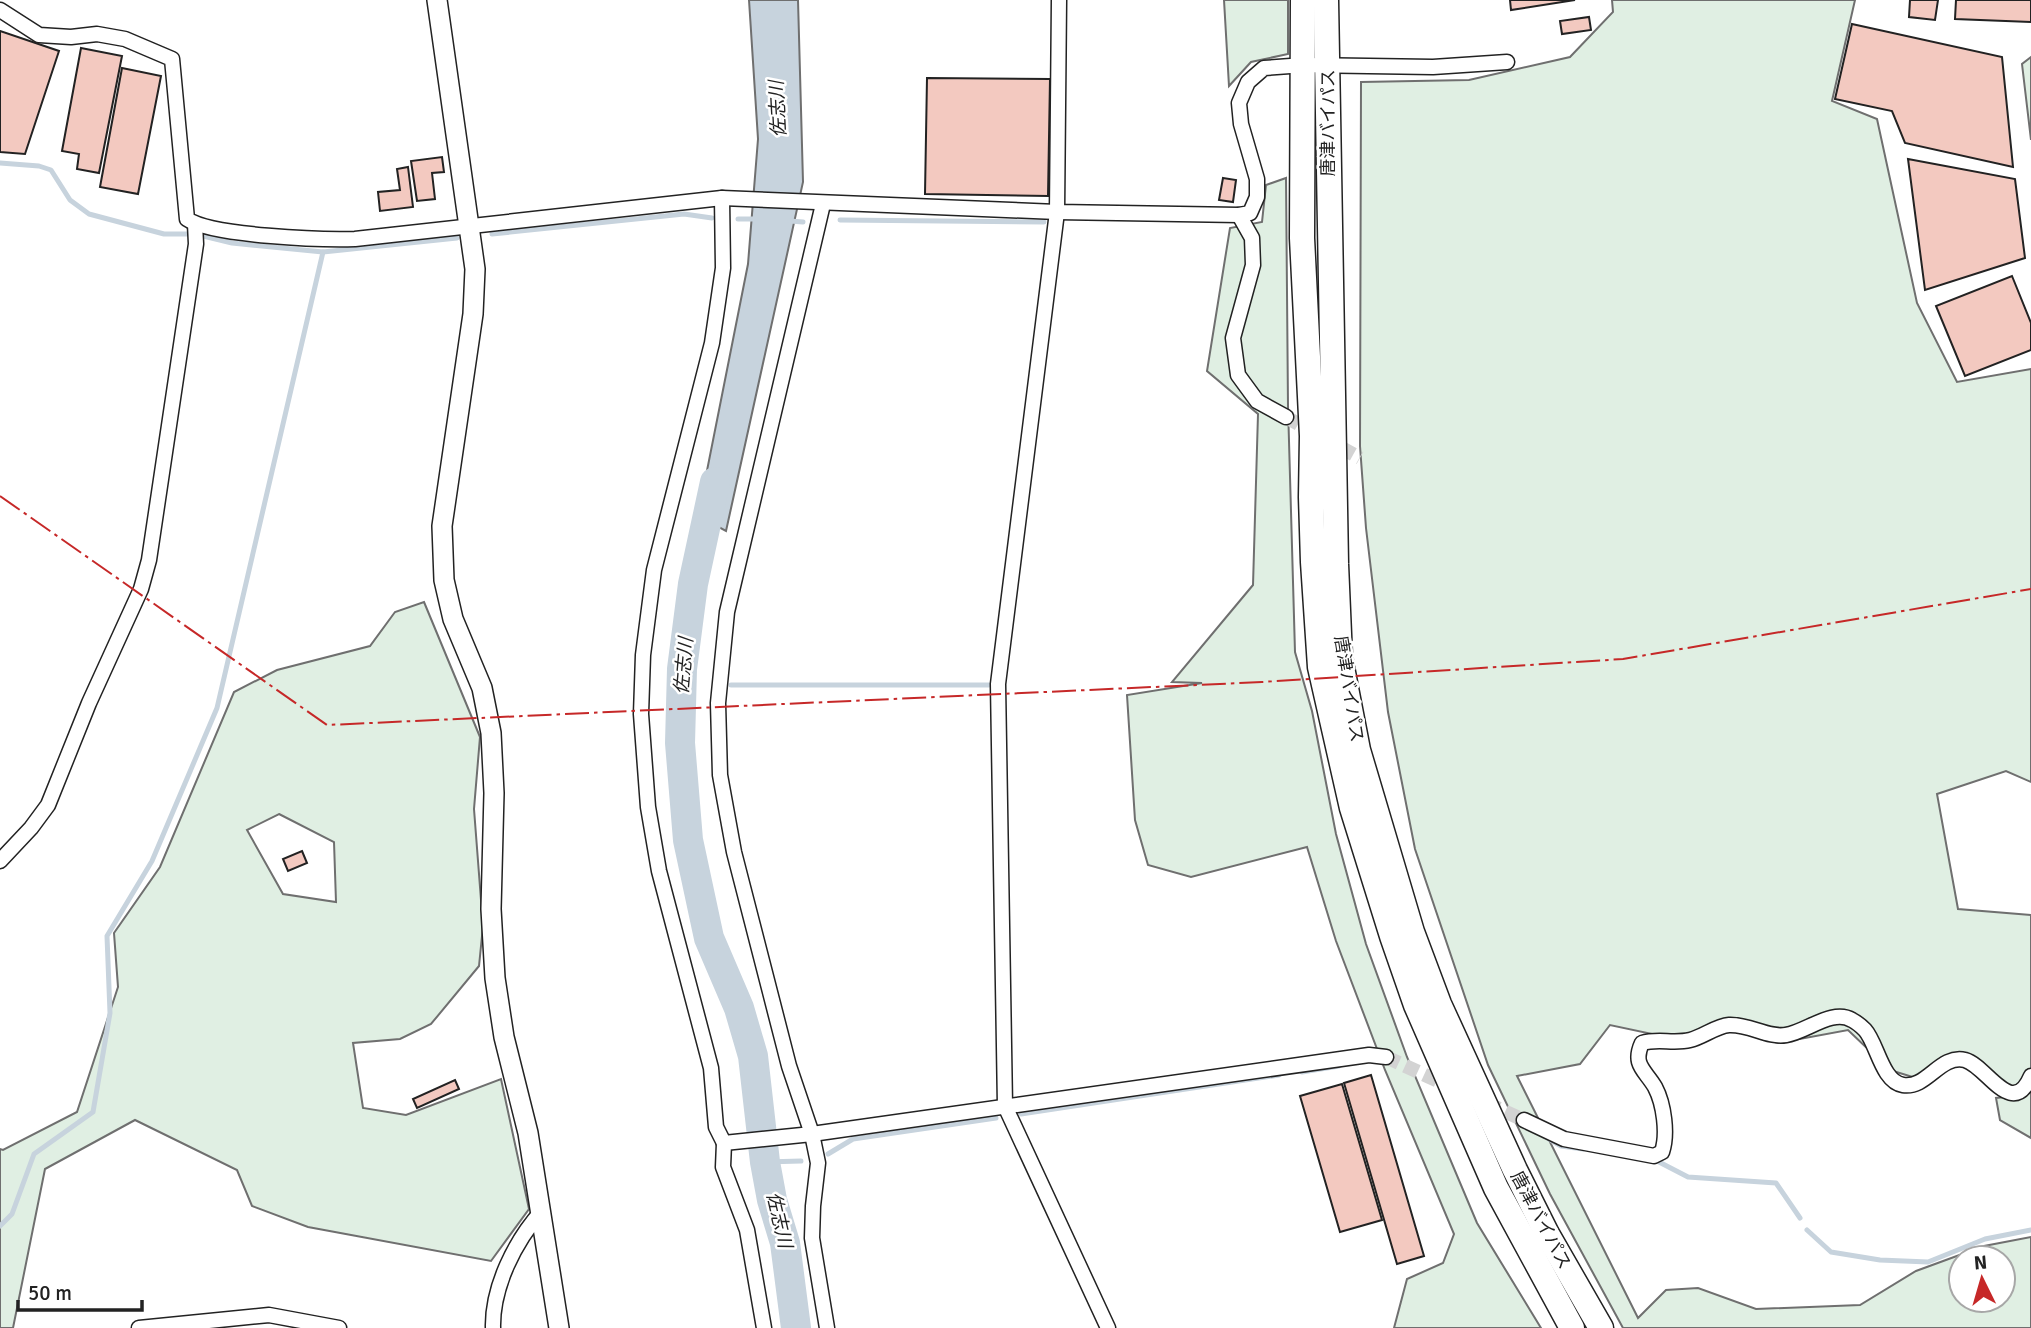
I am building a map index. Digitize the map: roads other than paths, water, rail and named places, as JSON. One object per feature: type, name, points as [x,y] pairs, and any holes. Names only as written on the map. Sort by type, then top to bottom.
[{"type":"highway","name":"唐津バイパス","points":[[1303,0],[1316,66],[1328,184],[1340,657],[1358,750],[1412,932],[1439,1004],[1515,1170],[1547,1234],[1601,1328]]},
{"type":"highway","name":"唐津バイパス","points":[[1326,0],[1316,66],[1302,238],[1312,436],[1313,562],[1320,667],[1352,808],[1416,1005],[1496,1188],[1572,1328]]},
{"type":"street","points":[[436,0],[475,269],[473,314],[442,526],[444,580],[453,619],[481,688],[491,733],[494,793],[491,909],[495,978],[504,1037],[528,1133],[559,1328]]},
{"type":"street","points":[[1059,0],[1057,212],[998,684],[1005,1105],[1108,1328]]},
{"type":"street","points":[[0,10],[39,35],[71,37],[97,34],[125,39],[172,59],[184,210],[187,219],[195,225],[237,232],[326,239],[355,239],[722,198],[1057,212],[1239,215],[1250,213],[1257,197],[1257,179],[1241,124],[1239,103],[1248,82],[1264,68],[1433,67],[1507,62]]},
{"type":"street","points":[[722,198],[723,268],[712,343],[654,570],[643,655],[641,714],[648,807],[659,871],[711,1068],[716,1127],[726,1143],[723,1167],[747,1230],[764,1328]]},
{"type":"street","points":[[823,204],[727,612],[718,703],[719,775],[734,852],[807,1134],[818,1163],[812,1238],[827,1328]]},
{"type":"street","points":[[1239,215],[1252,238],[1253,265],[1233,338],[1238,375],[1257,401],[1286,417]]},
{"type":"street","points":[[0,861],[48,805],[89,703],[141,589],[149,560],[196,244],[195,225]]},
{"type":"street","points":[[1524,1120],[1564,1139],[1654,1156],[1662,1152],[1665,1143],[1656,1089],[1639,1064],[1637,1053],[1642,1043],[1653,1040],[1690,1040],[1726,1025],[1746,1026],[1776,1036],[1797,1033],[1831,1017],[1849,1017],[1866,1030],[1890,1079],[1902,1085],[1917,1083],[1948,1061],[1964,1060],[1977,1066],[1998,1088],[2006,1092],[2018,1091],[2028,1083],[2031,1076]]},
{"type":"street","points":[[726,1143],[1369,1055],[1385,1057]]},
{"type":"street","points":[[493,1328],[493,1315],[503,1278],[526,1229],[542,1211]]},
{"type":"street","points":[[139,1328],[269,1315],[338,1328]]},
{"type":"water","points":[[749,0],[798,0],[803,182],[726,531],[698,516],[748,264],[758,139]]},
{"type":"waterway","points":[[0,163],[39,166],[51,170],[70,200],[89,214],[164,234],[195,234],[232,243],[323,252],[457,238]]},
{"type":"waterway","points":[[492,234],[684,214],[712,218]]},
{"type":"waterway","points":[[738,219],[756,219]]},
{"type":"waterway","points":[[840,220],[1044,222]]},
{"type":"waterway","points":[[790,221],[803,222]]},
{"type":"waterway","points":[[0,1226],[12,1214],[34,1154],[93,1112],[110,1013],[107,936],[152,861],[217,708],[323,252]]},
{"type":"waterway","name":"佐志川","points":[[715,482],[693,584],[682,669],[680,743],[688,840],[709,938],[739,1008],[753,1056],[765,1162],[772,1200],[785,1243],[796,1328]]},
{"type":"waterway","points":[[731,685],[989,685]]},
{"type":"waterway","points":[[1302,1072],[1339,1066]]},
{"type":"waterway","points":[[1021,1114],[1279,1075]]},
{"type":"waterway","points":[[828,1154],[853,1139],[996,1118]]},
{"type":"waterway","points":[[1549,1139],[1561,1146],[1583,1149]]},
{"type":"waterway","points":[[765,1162],[801,1161]]},
{"type":"waterway","points":[[1659,1162],[1688,1177],[1776,1183],[1800,1218]]},
{"type":"waterway","points":[[1807,1230],[1831,1252],[1880,1260],[1928,1262],[1985,1239],[2031,1230]]},
{"type":"tunnel","points":[[1286,417],[1360,458]]},
{"type":"tunnel","points":[[1386,1057],[1451,1087]]},
{"type":"tunnel","points":[[1486,1103],[1524,1120]]}]
